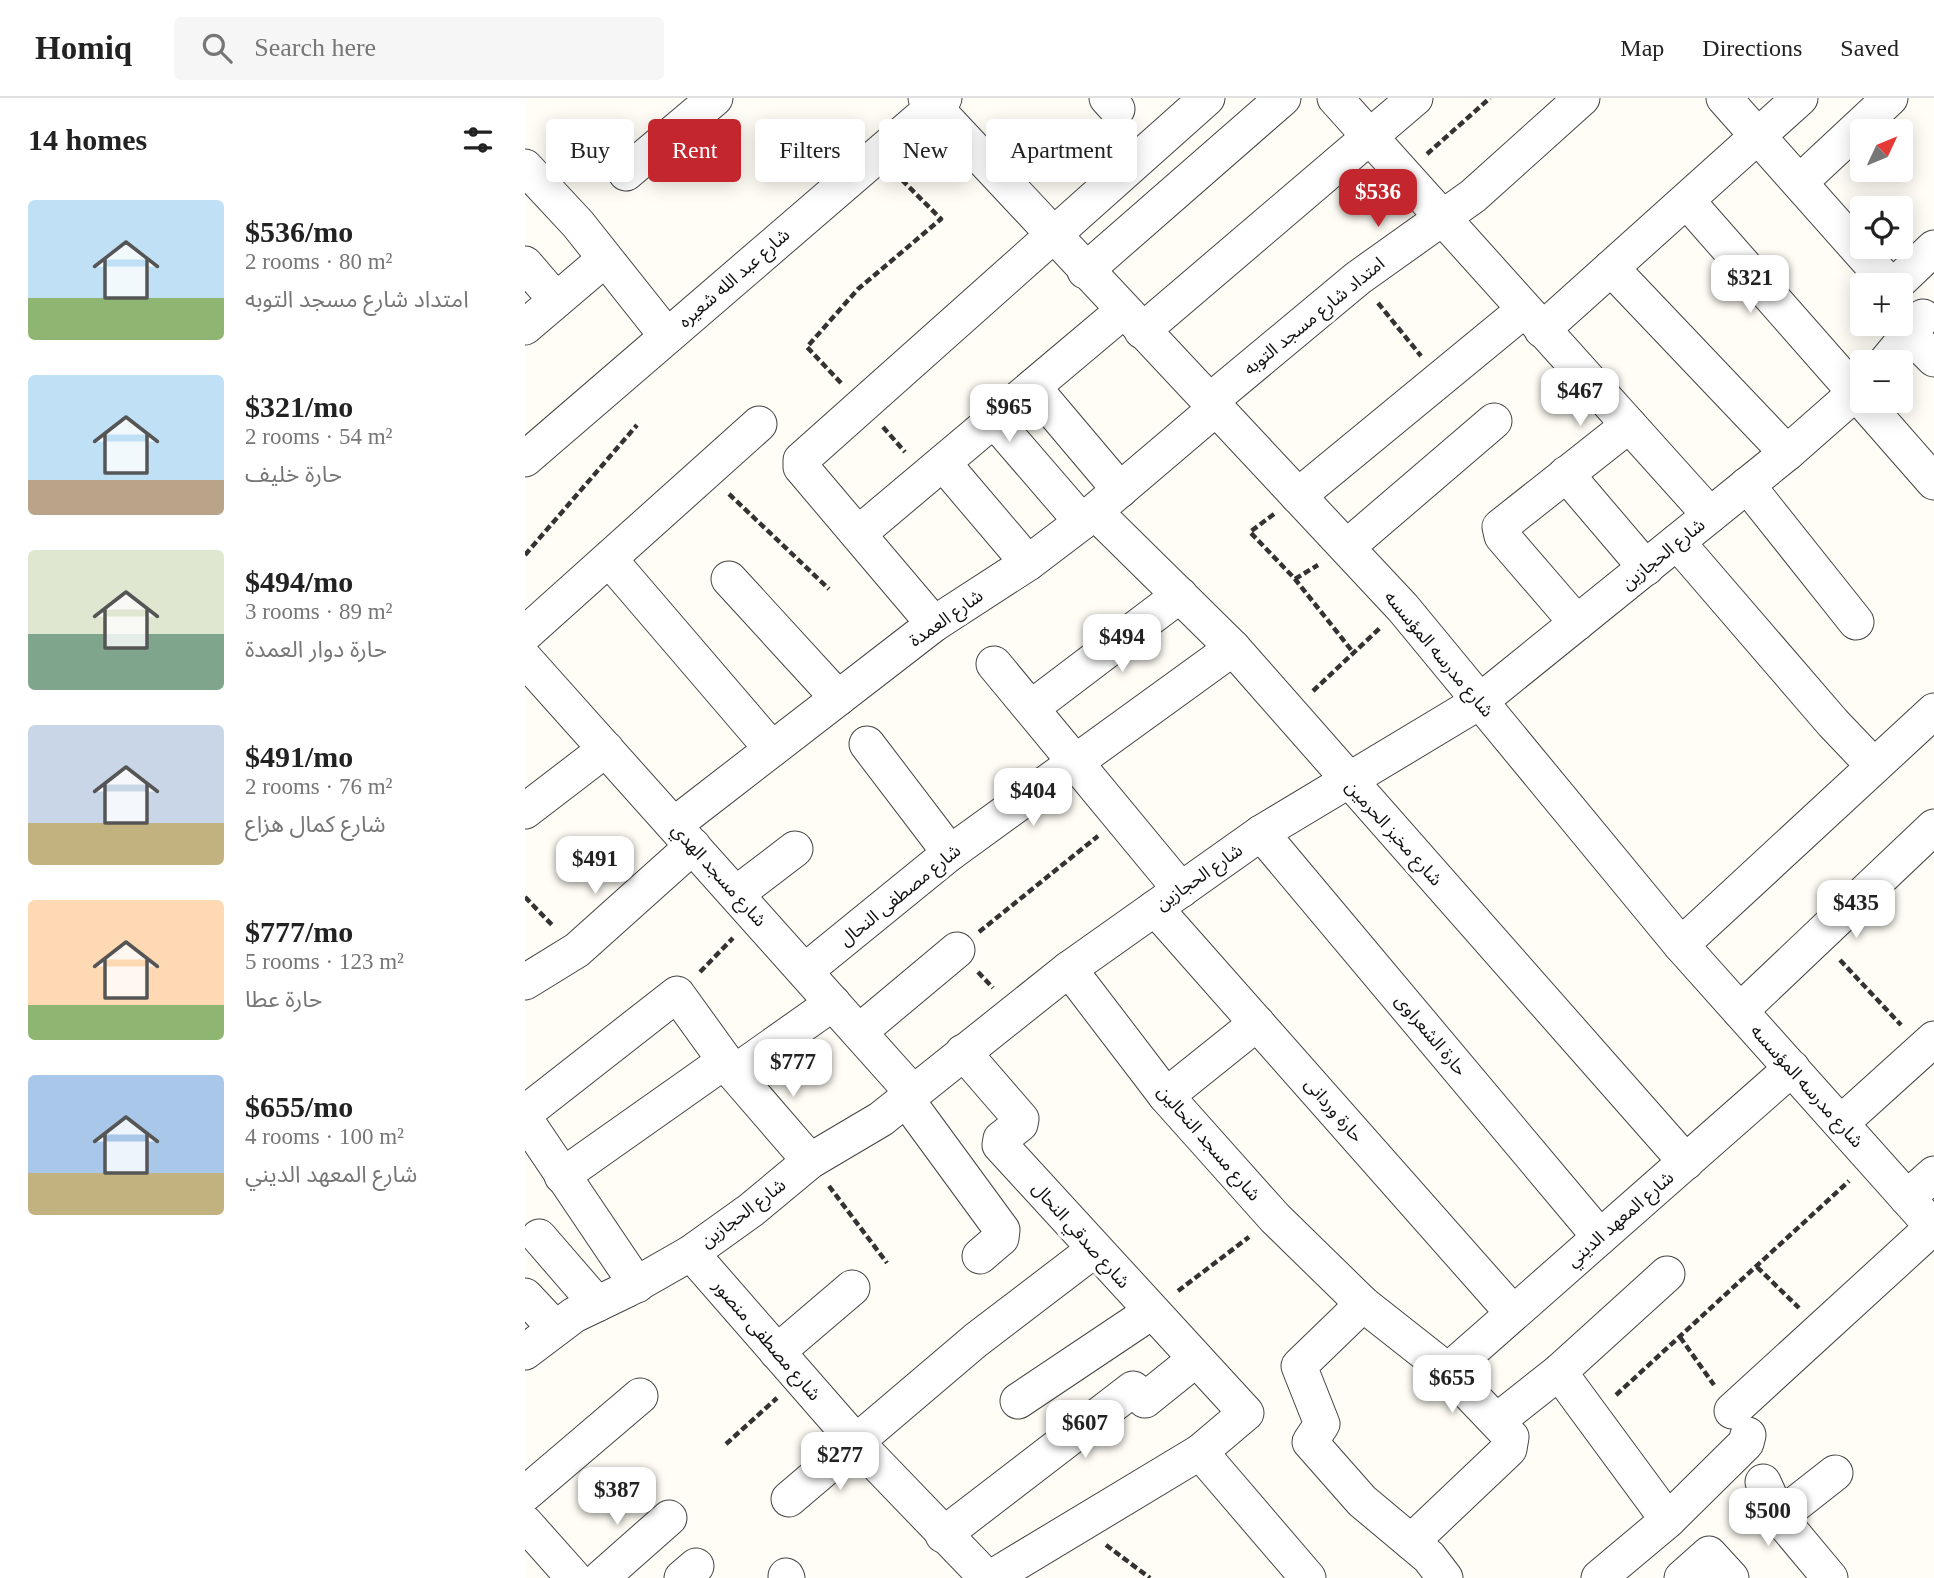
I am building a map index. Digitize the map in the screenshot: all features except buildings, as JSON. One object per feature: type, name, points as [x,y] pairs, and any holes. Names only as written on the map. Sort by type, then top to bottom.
[{"type":"street","points":[[634,166],[715,98]]},
{"type":"street","points":[[934,624],[801,467],[803,458],[1051,234],[1207,98]]},
{"type":"street","points":[[1085,271],[1283,98]]},
{"type":"street","points":[[1335,98],[1406,173],[1442,219],[1710,515]]},
{"type":"street","points":[[858,534],[1033,387],[1133,321],[1371,137],[1415,98]]},
{"type":"street","name":"امتداد شارع مسجد التوبه","points":[[1212,405],[1357,278],[1473,196],[1582,98]]},
{"type":"street","points":[[1724,98],[1879,273]]},
{"type":"street","points":[[1298,496],[1441,380],[1611,268],[1800,98]]},
{"type":"street","points":[[1800,183],[1889,98]]},
{"type":"street","name":"شارع مدرسه المؤسسه","points":[[934,101],[1085,271],[1403,608],[1681,945],[1933,1227]]},
{"type":"street","name":"شارع عبد الله شعيره","points":[[525,459],[877,155],[934,101]]},
{"type":"street","points":[[525,167],[605,258],[667,336]]},
{"type":"street","points":[[1687,201],[1850,383]]},
{"type":"street","points":[[1908,273],[1934,248]]},
{"type":"street","points":[[525,327],[605,258]]},
{"type":"street","points":[[525,264],[556,300]]},
{"type":"street","points":[[1611,268],[1787,453]]},
{"type":"street","points":[[1916,317],[1934,359]]},
{"type":"street","points":[[1894,350],[1916,317]]},
{"type":"street","points":[[1033,387],[1099,508]]},
{"type":"street","name":"شارع الحجازين","points":[[525,1352],[555,1328],[691,1253],[762,1202],[810,1161],[881,1119],[1069,969],[1261,832],[1479,702],[1850,404]]},
{"type":"street","name":"شارع العمدة","points":[[525,982],[577,950],[684,835],[772,749],[934,624],[1028,563],[1099,508],[1212,405]]},
{"type":"street","points":[[1876,413],[1934,482]]},
{"type":"street","points":[[994,419],[1099,508]]},
{"type":"street","points":[[1347,547],[1494,421]]},
{"type":"street","points":[[525,634],[759,424]]},
{"type":"street","points":[[1577,623],[1500,532],[1502,524],[1629,425]]},
{"type":"street","points":[[943,463],[1028,563]]},
{"type":"street","points":[[1566,474],[1646,568]]},
{"type":"street","points":[[1747,485],[1856,622]]},
{"type":"street","name":"شارع مخبز الحرمين","points":[[1099,508],[1179,595],[1233,648],[1686,1161]]},
{"type":"street","points":[[1677,542],[1833,723],[1874,766]]},
{"type":"street","points":[[609,559],[772,749]]},
{"type":"street","points":[[729,579],[838,698]]},
{"type":"street","points":[[1031,708],[1179,595]]},
{"type":"street","name":"شارع مصطفى النحال","points":[[805,971],[950,853],[1233,648]]},
{"type":"street","name":"شارع مسجد الهدي","points":[[525,659],[859,1032],[909,1096],[1002,1230],[1001,1238],[980,1256]]},
{"type":"street","name":"حارة وردانى","points":[[994,664],[1121,817],[1168,899],[1257,1023],[1513,1313]]},
{"type":"street","points":[[1681,945],[1934,711]]},
{"type":"street","points":[[867,744],[950,853]]},
{"type":"street","points":[[525,811],[606,749]]},
{"type":"street","points":[[1739,1011],[1934,827]]},
{"type":"street","name":"حارة الشعراوى","points":[[1261,832],[1600,1237]]},
{"type":"street","points":[[746,905],[795,849]]},
{"type":"street","points":[[859,1032],[957,950]]},
{"type":"street","name":"شارع مسجد النحالين","points":[[1069,969],[1166,1096],[1275,1218],[1363,1304],[1448,1371],[1497,1421]]},
{"type":"street","points":[[525,1113],[677,995],[729,1067],[810,1161]]},
{"type":"street","points":[[562,1176],[833,1003]]},
{"type":"street","points":[[1166,1096],[1257,1023]]},
{"type":"street","points":[[1840,1123],[1929,1044]]},
{"type":"street","name":"شارع صدقي النحال","points":[[963,1052],[1021,1119],[1020,1124],[1001,1139],[1000,1145],[1151,1312],[1244,1409],[1245,1415],[1200,1452]]},
{"type":"street","name":"شارع المعهد الديني","points":[[1448,1371],[1791,1068]]},
{"type":"street","points":[[525,1119],[637,1285]]},
{"type":"street","points":[[1907,1198],[1934,1174]]},
{"type":"street","points":[[1599,1578],[1668,1520],[1746,1443],[1740,1423],[1822,1330],[1933,1227]]},
{"type":"street","points":[[540,1237],[597,1304]]},
{"type":"street","points":[[789,1499],[976,1339],[1094,1250]]},
{"type":"street","name":"شارع مصطفى منصور","points":[[691,1253],[856,1443],[943,1535],[989,1578]]},
{"type":"street","points":[[1411,1542],[1509,1449],[1511,1437],[1497,1421],[1559,1373],[1667,1274]]},
{"type":"street","points":[[777,1352],[852,1288]]},
{"type":"street","points":[[525,1296],[555,1328]]},
{"type":"street","points":[[1363,1304],[1299,1368],[1322,1424],[1310,1442],[1362,1501],[1429,1558],[1445,1578]]},
{"type":"street","points":[[1018,1401],[1151,1312]]},
{"type":"street","points":[[943,1535],[1133,1389],[1146,1400],[1196,1359]]},
{"type":"street","points":[[1559,1373],[1668,1520]]},
{"type":"street","points":[[525,1494],[641,1396]]},
{"type":"street","points":[[989,1578],[1200,1452],[1308,1578]]},
{"type":"street","points":[[1779,1517],[1835,1474]]},
{"type":"street","points":[[1763,1482],[1779,1517],[1830,1578]]},
{"type":"street","points":[[601,1578],[669,1518]]},
{"type":"street","points":[[525,1523],[574,1578]]},
{"type":"street","points":[[1682,1578],[1705,1556],[1722,1567]]},
{"type":"path","points":[[1406,173],[1490,98]]},
{"type":"path","points":[[807,347],[858,289],[941,219],[877,155]]},
{"type":"path","points":[[1357,278],[1441,380]]},
{"type":"path","points":[[525,555],[637,425]]},
{"type":"path","points":[[705,472],[829,589]]},
{"type":"path","points":[[1291,713],[1352,651],[1295,579],[1250,532],[1298,496]]},
{"type":"path","points":[[1016,1011],[957,950],[1121,817]]},
{"type":"path","points":[[525,897],[577,950]]},
{"type":"path","points":[[677,995],[746,905]]},
{"type":"path","points":[[1819,936],[1929,1044]]},
{"type":"path","points":[[1592,1416],[1873,1159]]},
{"type":"path","points":[[810,1161],[887,1264]]},
{"type":"path","points":[[1151,1312],[1275,1218]]},
{"type":"path","points":[[1757,1267],[1822,1330]]},
{"type":"path","points":[[726,1444],[800,1378]]},
{"type":"path","points":[[1080,1526],[1150,1578]]}]
